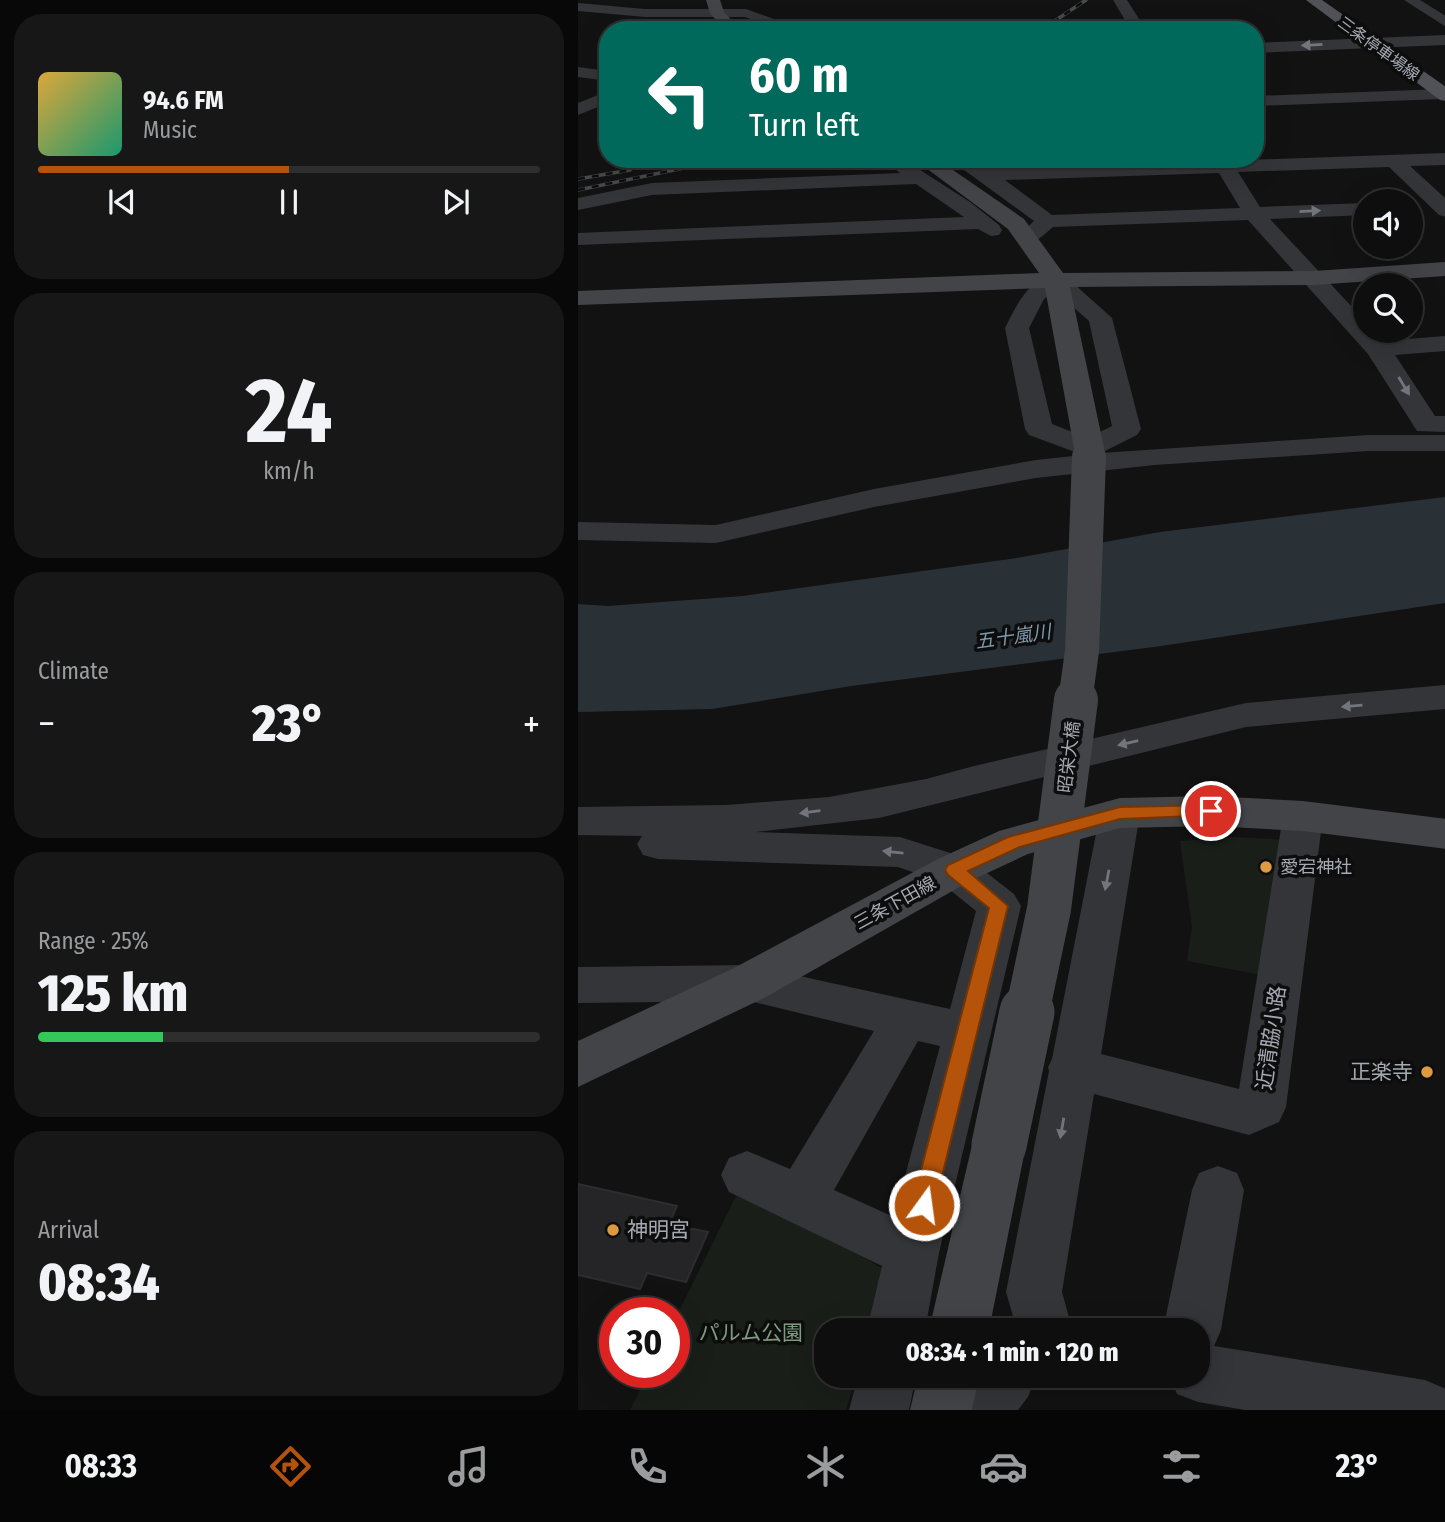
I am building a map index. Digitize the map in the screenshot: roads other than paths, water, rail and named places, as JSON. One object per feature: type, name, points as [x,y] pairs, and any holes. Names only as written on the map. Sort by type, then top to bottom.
[{"type":"main road","name":"三条停車場線","points":[[1313,0],[1444,95]]},
{"type":"street","points":[[578,21],[633,0]]},
{"type":"street","points":[[1120,0],[1133,21]]},
{"type":"street","points":[[1411,0],[1445,23]]},
{"type":"street","points":[[715,6],[726,21]]},
{"type":"street","points":[[578,7],[645,13],[715,6],[769,21]]},
{"type":"street","points":[[1264,48],[1445,40]]},
{"type":"street","points":[[1376,66],[1403,65]]},
{"type":"street","points":[[578,72],[599,75]]},
{"type":"street","points":[[1264,101],[1444,95]]},
{"type":"street","points":[[578,110],[599,100]]},
{"type":"street","points":[[1264,163],[1445,159]]},
{"type":"street","points":[[1394,161],[1444,208]]},
{"type":"street","points":[[972,168],[1019,198],[1047,221],[1353,210]]},
{"type":"street","points":[[982,175],[1123,168]]},
{"type":"street","points":[[1227,168],[1254,214],[1377,349],[1398,377],[1427,425],[1445,424]]},
{"type":"street","points":[[578,204],[652,189],[922,169],[1016,224],[1056,280],[1100,318],[1127,429],[1089,448],[1039,429],[1017,328],[1034,295],[1056,280]]},
{"type":"street","points":[[922,169],[982,223],[1003,238],[1030,242]]},
{"type":"street","points":[[1423,208],[1444,208]]},
{"type":"street","points":[[1030,242],[1047,221]]},
{"type":"street","points":[[578,239],[982,223]]},
{"type":"street","points":[[578,298],[1056,280],[1314,278],[1445,269]]},
{"type":"street","name":"昭栄大橋","points":[[962,1318],[1049,909],[1081,665],[1089,448],[1056,280]]},
{"type":"street","points":[[1377,349],[1445,343]]},
{"type":"street","points":[[578,531],[716,534],[874,498],[1036,469],[1154,456],[1368,443],[1445,443]]},
{"type":"street","points":[[578,821],[737,821],[836,809],[936,792],[974,779],[1246,715],[1445,697]]},
{"type":"street","name":"三条下田線","points":[[578,1065],[748,984],[954,870],[1014,842],[1120,813],[1211,811],[1303,816],[1445,834]]},
{"type":"street","points":[[1044,1318],[1034,1292],[1072,1067],[1120,813]]},
{"type":"street","name":"近清脇小路","points":[[1072,1067],[1249,1113],[1261,1107],[1303,816]]},
{"type":"street","points":[[578,841],[900,852],[954,870],[999,906],[899,1318]]},
{"type":"street","points":[[578,985],[748,984],[968,1033]]},
{"type":"street","points":[[800,1200],[905,1020]]},
{"type":"street","points":[[747,1175],[912,1254]]},
{"type":"street","points":[[1194,1318],[1218,1190]]},
{"type":"street","points":[[1210,1375],[1425,1410]]},
{"type":"street","points":[[880,1410],[885,1388]]},
{"type":"street","points":[[941,1410],[946,1388]]},
{"type":"street","points":[[981,1410],[998,1388]]},
{"type":"water","name":"五十嵐川","points":[[1445,497],[1445,603],[1161,646],[851,686],[712,709],[578,712],[578,604],[608,606],[743,596],[1017,558],[1160,532]]},
{"type":"railway","points":[[1054,21],[1086,0]]},
{"type":"railway","points":[[578,190],[684,168]]},
{"type":"railway","points":[[578,179],[630,170]]},
{"type":"place","name":"愛宕神社","points":[[1266,867]]},
{"type":"place","name":"正楽寺","points":[[1427,1072]]},
{"type":"place","name":"神明宮","points":[[613,1230]]},
{"type":"park label","name":"パルム公園","points":[[751,1333]]}]
